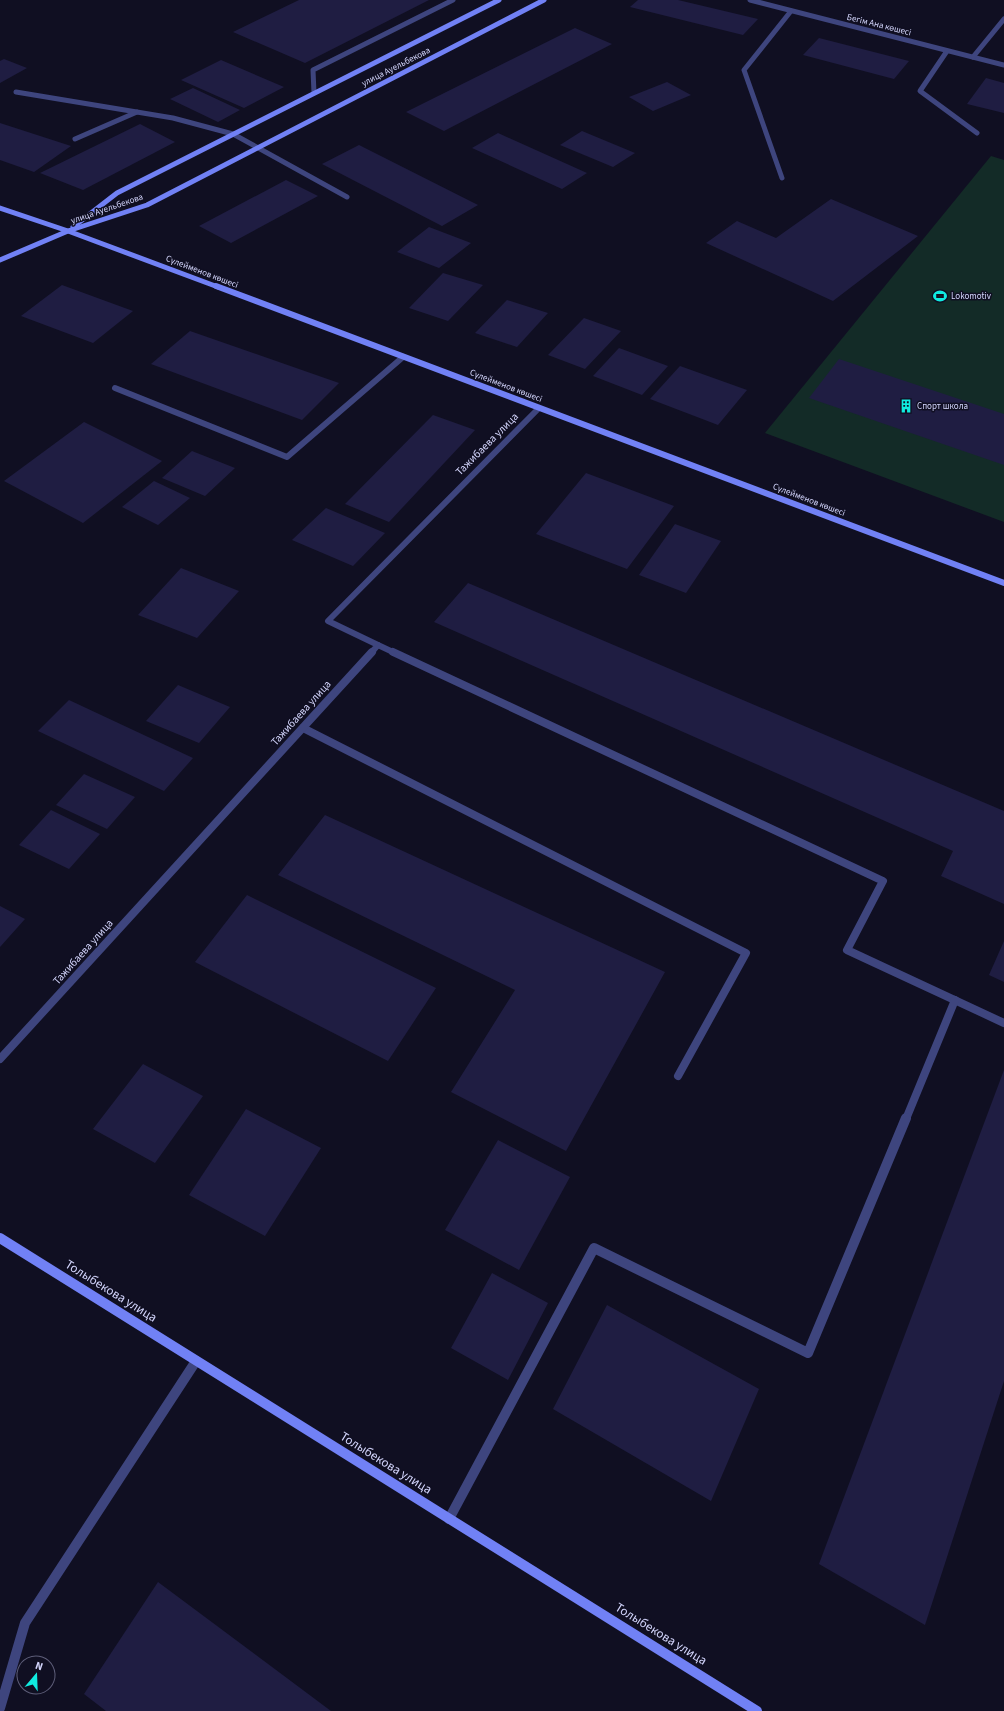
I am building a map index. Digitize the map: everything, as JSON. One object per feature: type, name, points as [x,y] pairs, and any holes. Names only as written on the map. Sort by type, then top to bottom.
[{"type":"street","points":[[314,93],[313,70],[454,0]]},
{"type":"street","name":"улица Ауельбекова","points":[[68,231],[117,193],[499,0]]},
{"type":"street","name":"улица Ауельбекова","points":[[68,231],[147,205],[544,0]]},
{"type":"street","name":"Бегім Ана көшесі","points":[[750,0],[1004,65]]},
{"type":"street","points":[[782,178],[744,70],[791,11]]},
{"type":"street","points":[[973,57],[1004,19]]},
{"type":"street","points":[[947,51],[920,91],[977,133]]},
{"type":"street","points":[[16,92],[173,118],[233,134],[347,197]]},
{"type":"street","points":[[75,139],[138,112]]},
{"type":"street","name":"Сүлейменов көшесі","points":[[0,208],[68,231],[1004,583]]},
{"type":"street","points":[[0,260],[68,231]]},
{"type":"street","points":[[115,388],[287,457],[403,357]]},
{"type":"street","name":"Тажибаева улица","points":[[0,1059],[378,645],[328,621],[539,408]]},
{"type":"street","points":[[378,645],[884,881],[847,950],[1004,1023]]},
{"type":"street","points":[[303,728],[746,953],[678,1076]]},
{"type":"street","points":[[449,1519],[594,1248],[808,1353],[955,1000]]},
{"type":"street","name":"Толыбекова улица","points":[[0,1238],[757,1711]]},
{"type":"street","points":[[0,1708],[26,1622],[196,1361]]},
{"type":"green space","name":"Lokomotiv","points":[[991,156],[1004,160],[1004,522],[765,433]]},
{"type":"building","points":[[299,0],[429,0],[305,63],[233,32]]},
{"type":"building","points":[[638,0],[678,0],[758,19],[743,35],[630,7]]},
{"type":"building","points":[[575,28],[612,44],[444,131],[406,112]]},
{"type":"building","points":[[819,38],[909,61],[894,79],[803,55]]},
{"type":"building","points":[[4,59],[27,68],[0,83],[0,61]]},
{"type":"building","points":[[221,60],[284,87],[244,108],[181,80]]},
{"type":"building","points":[[986,78],[1004,83],[1004,113],[967,104]]},
{"type":"building","points":[[667,82],[691,95],[653,111],[629,97]]},
{"type":"building","points":[[193,88],[240,110],[218,122],[170,99]]},
{"type":"building","points":[[0,123],[71,146],[34,172],[0,160]]},
{"type":"building","points":[[140,124],[175,142],[83,190],[40,173]]},
{"type":"building","points":[[582,131],[635,153],[613,167],[560,145]]},
{"type":"building","points":[[498,133],[587,173],[562,189],[472,148]]},
{"type":"building","points":[[359,145],[478,205],[442,226],[322,164]]},
{"type":"building","points":[[286,180],[318,196],[231,243],[199,226]]},
{"type":"building","points":[[831,199],[918,236],[833,301],[706,243],[737,221],[776,238]]},
{"type":"building","points":[[429,227],[471,243],[439,268],[397,252]]},
{"type":"building","points":[[443,273],[483,285],[448,321],[409,308]]},
{"type":"building","points":[[62,285],[133,311],[93,343],[21,316]]},
{"type":"building","points":[[507,300],[548,313],[517,347],[475,333]]},
{"type":"building","points":[[584,318],[621,331],[585,369],[548,355]]},
{"type":"building","points":[[190,331],[339,383],[302,420],[151,364]]},
{"type":"building","points":[[619,348],[668,366],[642,395],[593,376]]},
{"type":"building","name":"Спорт школа","points":[[839,359],[1004,414],[1004,465],[809,398]]},
{"type":"building","points":[[680,366],[747,390],[718,425],[650,399]]},
{"type":"building","points":[[433,415],[475,430],[389,522],[345,504]]},
{"type":"building","points":[[84,422],[162,461],[83,523],[4,481]]},
{"type":"building","points":[[192,451],[235,468],[205,496],[162,478]]},
{"type":"building","points":[[586,473],[674,506],[627,569],[536,534]]},
{"type":"building","points":[[154,481],[190,498],[158,525],[122,507]]},
{"type":"building","points":[[326,508],[385,533],[353,566],[292,540]]},
{"type":"building","points":[[675,524],[721,541],[686,593],[639,575]]},
{"type":"building","points":[[181,568],[239,591],[197,638],[138,615]]},
{"type":"building","points":[[468,583],[1004,811],[1004,904],[941,876],[953,851],[434,622]]},
{"type":"building","points":[[178,685],[230,707],[199,743],[146,721]]},
{"type":"building","points":[[69,700],[193,758],[164,791],[38,731]]},
{"type":"building","points":[[84,774],[135,797],[107,829],[56,805]]},
{"type":"building","points":[[51,810],[100,834],[69,869],[19,845]]},
{"type":"building","points":[[325,815],[665,972],[566,1151],[451,1092],[515,990],[278,875]]},
{"type":"building","points":[[247,895],[436,988],[388,1061],[195,962]]},
{"type":"building","points":[[0,906],[25,919],[0,947]]},
{"type":"building","points":[[1004,941],[1004,982],[989,975]]},
{"type":"building","points":[[143,1064],[203,1096],[155,1163],[93,1129]]},
{"type":"building","points":[[1004,1070],[1004,1381],[925,1625],[819,1564]]},
{"type":"building","points":[[246,1109],[321,1148],[265,1236],[189,1195]]},
{"type":"building","points":[[498,1140],[570,1177],[519,1270],[445,1230]]},
{"type":"building","points":[[492,1273],[548,1303],[508,1380],[451,1348]]},
{"type":"building","points":[[607,1305],[759,1389],[711,1501],[553,1409]]},
{"type":"building","points":[[158,1582],[331,1711],[106,1711],[84,1694]]},
{"type":"place","name":"Lokomotiv","points":[[940,296]]},
{"type":"place","name":"Спорт школа","points":[[906,406]]}]
